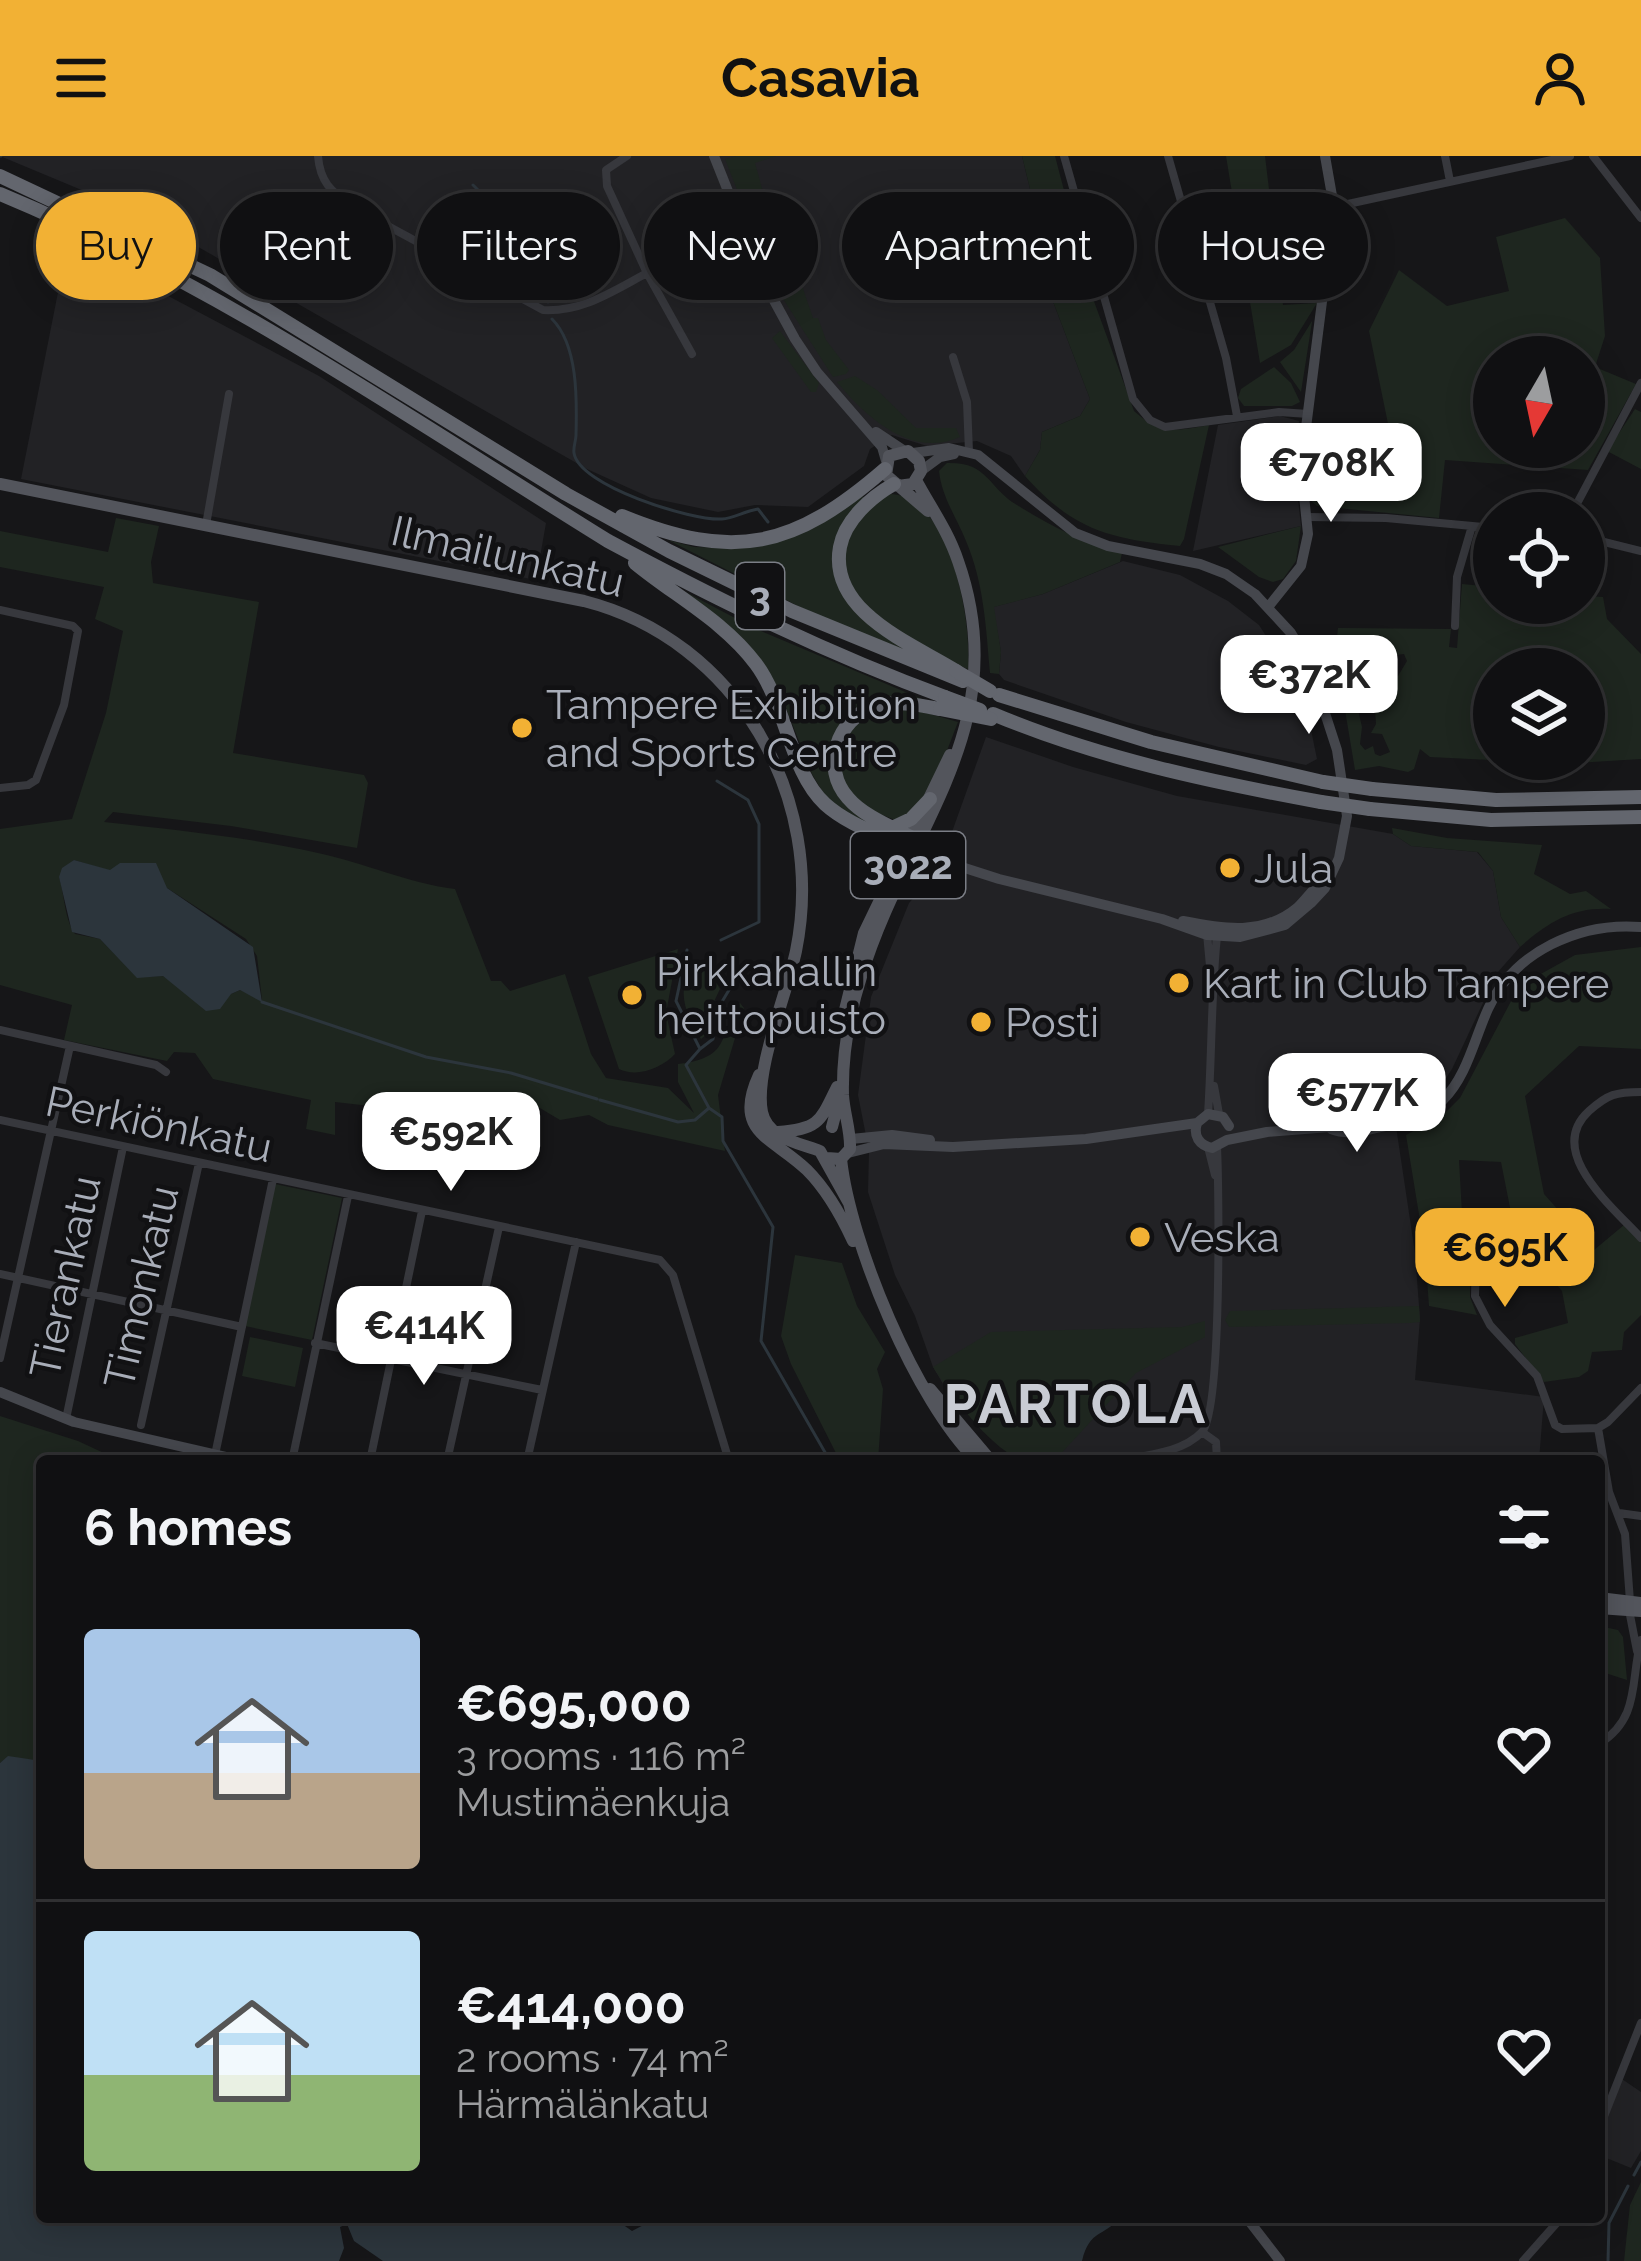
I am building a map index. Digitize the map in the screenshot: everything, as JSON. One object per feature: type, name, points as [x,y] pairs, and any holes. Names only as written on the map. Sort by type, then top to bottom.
[{"type":"highway","name":"3","points":[[0,176],[210,275],[566,494],[726,580],[994,693],[1151,742],[1323,782],[1496,800],[1641,797]]},
{"type":"highway","name":"3","points":[[0,194],[124,249],[267,327],[608,541],[754,617],[943,703],[1180,772],[1321,802],[1491,820],[1641,817]]},
{"type":"highway","points":[[566,494],[683,539],[741,544],[770,539],[813,520],[859,492],[886,465]]},
{"type":"highway","points":[[896,485],[861,510],[845,530],[838,561],[842,579],[857,604],[883,626],[960,676]]},
{"type":"highway","points":[[608,541],[742,647],[775,694],[816,794],[835,811],[914,845]]},
{"type":"highway","points":[[914,845],[846,796],[835,775],[837,741],[853,719],[876,706],[943,703]]},
{"type":"highway","points":[[893,827],[910,819],[930,799]]},
{"type":"main road","points":[[908,452],[919,476],[896,485],[886,465],[908,452]]},
{"type":"main road","name":"3022","points":[[839,1149],[818,1141],[837,1112],[840,1035],[850,977],[877,902],[948,783],[974,688],[975,638],[961,568],[919,476]]},
{"type":"main road","name":"Ilmailunkatu","points":[[0,484],[603,606],[656,629],[709,670],[746,712],[768,747],[785,786],[798,844],[800,927],[768,1058],[761,1109],[765,1122],[777,1132]]},
{"type":"main road","name":"3022","points":[[896,485],[920,502],[944,530]]},
{"type":"main road","name":"3022","points":[[964,728],[880,922],[854,1004],[843,1070],[839,1149],[849,1203],[869,1267],[932,1406],[972,1455]]},
{"type":"main road","points":[[867,827],[887,859],[877,902]]},
{"type":"main road","points":[[768,1058],[752,1092],[753,1124],[826,1191],[869,1267]]},
{"type":"main road","points":[[777,1132],[802,1130],[818,1122],[837,1087]]},
{"type":"main road","points":[[777,1132],[804,1138],[827,1130],[839,1149]]},
{"type":"main road","points":[[777,1132],[791,1143],[839,1149]]},
{"type":"main road","name":"3022","points":[[919,1375],[986,1455]]},
{"type":"main road","points":[[1605,1599],[1637,1605]]},
{"type":"main road","points":[[1605,1608],[1637,1605]]},
{"type":"street","points":[[318,156],[321,178],[351,206],[543,310],[574,309],[644,274]]},
{"type":"street","points":[[627,156],[609,166],[604,176],[644,266]]},
{"type":"street","points":[[713,156],[774,303],[817,373],[882,447],[886,465]]},
{"type":"street","points":[[1064,156],[1139,409],[1166,427],[1279,412],[1308,415]]},
{"type":"street","points":[[1168,156],[1237,416]]},
{"type":"street","points":[[1325,156],[1331,192]]},
{"type":"street","points":[[1444,156],[1450,181]]},
{"type":"street","points":[[1368,199],[1570,156]]},
{"type":"street","points":[[1593,156],[1641,218]]},
{"type":"street","points":[[662,300],[692,354]]},
{"type":"street","points":[[1269,606],[1300,566],[1308,534],[1301,467],[1322,300]]},
{"type":"street","points":[[953,357],[967,402],[969,452]]},
{"type":"street","points":[[1583,492],[1641,383]]},
{"type":"street","points":[[206,525],[229,394]]},
{"type":"street","points":[[860,422],[908,452],[949,448],[986,458],[1075,532],[1133,552],[1226,574],[1269,606],[1308,662],[1336,750],[1347,816],[1343,847],[1325,888],[1312,904],[1285,925],[1248,936],[999,879],[914,845]]},
{"type":"street","points":[[919,476],[940,457],[969,452]]},
{"type":"street","points":[[1307,517],[1472,526],[1456,577],[1455,626]]},
{"type":"street","points":[[1605,542],[1641,551]]},
{"type":"street","points":[[0,610],[73,626],[78,635],[62,713],[36,779],[28,785],[0,788]]},
{"type":"street","points":[[839,1149],[884,1144],[1078,1145],[1196,1129],[1220,1140],[1339,1125],[1383,1126],[1421,1116],[1450,1092],[1498,990],[1534,955],[1585,932],[1641,927]]},
{"type":"street","points":[[1144,1455],[1173,1449],[1202,1432],[1210,1417],[1216,1372],[1215,1176],[1220,1140],[1213,1114],[1212,931]]},
{"type":"street","points":[[0,1030],[156,1065],[166,1072]]},
{"type":"street","points":[[0,1358],[70,1046]]},
{"type":"street","points":[[1641,1092],[1613,1091],[1595,1106],[1578,1124],[1576,1150],[1582,1173],[1641,1238]]},
{"type":"street","points":[[1196,1129],[1213,1114]]},
{"type":"street","name":"Perkiönkatu","points":[[0,1120],[660,1260],[673,1275],[727,1455]]},
{"type":"street","name":"Tierankatu","points":[[65,1419],[124,1147]]},
{"type":"street","name":"Timonkatu","points":[[141,1425],[199,1163]]},
{"type":"street","points":[[0,1393],[65,1419],[215,1455],[274,1179]]},
{"type":"street","points":[[293,1455],[348,1196]]},
{"type":"street","points":[[371,1455],[422,1211]]},
{"type":"street","points":[[448,1455],[500,1226]]},
{"type":"street","points":[[1471,1228],[1475,1296],[1490,1325],[1537,1376],[1555,1425],[1598,1428],[1641,1388]]},
{"type":"street","points":[[528,1455],[576,1242]]},
{"type":"street","points":[[0,1274],[242,1327]]},
{"type":"street","points":[[315,1342],[542,1390]]},
{"type":"street","points":[[1598,1428],[1600,1455]]},
{"type":"street","points":[[1202,1432],[1216,1442],[1216,1455]]},
{"type":"street","points":[[1605,1474],[1624,1534],[1637,1605],[1639,1681],[1626,1718],[1605,1738]]},
{"type":"street","points":[[1618,1513],[1641,1516]]},
{"type":"street","points":[[1637,1653],[1641,1640]]},
{"type":"street","points":[[1605,2113],[1638,2027]]},
{"type":"street","points":[[1251,2223],[1280,2261]]},
{"type":"street","points":[[1523,2261],[1557,2223]]},
{"type":"shaded area","points":[[0,156],[1022,156],[1031,192],[842,192],[842,300],[1052,300],[1090,399],[1080,416],[1042,432],[1040,450],[1025,476],[1011,456],[977,441],[927,446],[892,435],[870,449],[864,466],[808,507],[755,505],[718,512],[651,498],[587,469],[291,300],[393,300],[393,192],[220,192],[220,259],[196,246],[196,192],[86,192]]},
{"type":"shaded area","points":[[776,156],[755,163],[763,192],[738,192],[725,159]]},
{"type":"shaded area","points":[[1022,156],[1055,156],[1064,192],[1031,192]]},
{"type":"shaded area","points":[[1226,156],[1265,156],[1269,192],[1232,192]]},
{"type":"shaded area","points":[[1565,218],[1600,258],[1605,336],[1473,336],[1473,462],[1445,460],[1439,518],[1312,502],[1308,470],[1315,425],[1394,453],[1369,331],[1399,270],[1447,306],[1509,291],[1496,237]]},
{"type":"shaded area","points":[[56,300],[176,300],[319,376],[546,523],[536,580],[21,479]]},
{"type":"shaded area","points":[[784,300],[807,300],[826,340],[849,370],[833,377]]},
{"type":"shaded area","points":[[1052,300],[1094,300],[1134,411],[1169,429],[1209,425],[1180,546],[1094,529],[1060,509],[1025,476],[1040,450],[1042,432],[1080,416],[1090,399]]},
{"type":"shaded area","points":[[1250,300],[1317,303],[1291,345],[1260,363]]},
{"type":"shaded area","points":[[1312,321],[1301,392],[1280,362],[1294,350]]},
{"type":"shaded area","points":[[780,331],[819,383],[816,392],[811,392],[772,338]]},
{"type":"shaded area","points":[[1274,367],[1291,383],[1300,402],[1244,406],[1238,398],[1241,389]]},
{"type":"shaded area","points":[[1605,371],[1636,384],[1605,440]]},
{"type":"shaded area","points":[[855,376],[877,390],[916,428],[956,428],[960,437],[924,443],[891,431],[837,382]]},
{"type":"shaded area","points":[[1635,409],[1641,412],[1641,469],[1607,451]]},
{"type":"shaded area","points":[[1280,416],[1299,421],[1295,472],[1301,526],[1193,551],[1218,425]]},
{"type":"shaded area","points":[[947,463],[980,471],[1007,498],[1042,520],[1122,553],[1120,562],[1043,594],[994,607],[1001,652],[999,674],[990,673],[977,573],[941,481],[939,471]]},
{"type":"shaded area","points":[[888,494],[910,499],[928,514],[942,537],[961,593],[968,669],[880,618],[848,579],[843,557],[849,534]]},
{"type":"shaded area","points":[[862,496],[866,500],[839,531],[841,586],[924,660],[802,608],[668,540],[694,547],[738,548]]},
{"type":"shaded area","points":[[116,518],[159,526],[151,562],[153,583],[259,602],[233,753],[364,775],[368,783],[357,848],[113,812],[104,822],[292,847],[455,889],[491,981],[501,981],[510,991],[565,974],[591,1054],[606,1078],[668,1088],[694,1113],[678,1082],[678,1064],[713,1053],[740,1003],[744,1008],[718,1095],[725,1151],[608,1125],[589,1115],[560,1120],[523,1098],[489,1092],[379,1107],[335,1102],[335,1135],[306,1129],[311,1100],[213,1079],[195,1053],[174,1052],[167,1061],[64,1040],[72,1005],[0,985],[0,829],[72,819],[106,713],[123,631],[95,619],[104,587],[0,567],[0,531],[108,552]],"holes":[[[74,860],[167,888],[246,939],[257,956],[262,1000],[240,990],[231,994],[186,991],[163,976],[137,977],[100,939],[75,934],[59,877]]]},
{"type":"shaded area","points":[[1301,526],[1296,561],[1283,579],[1273,582],[1218,547]]},
{"type":"shaded area","points":[[1123,561],[1180,575],[1228,601],[1259,625],[1284,664],[1309,720],[1317,759],[1306,765],[1219,747],[1126,722],[1004,680],[999,674],[1001,652],[993,607],[1043,594]]},
{"type":"shaded area","points":[[661,579],[754,628],[922,699],[872,703],[854,710],[837,729],[829,754],[831,780],[842,800],[903,841],[846,814],[824,794],[778,688],[754,653]]},
{"type":"shaded area","points":[[1462,584],[1473,585],[1473,624],[1605,624],[1605,608],[1607,619],[1641,654],[1641,759],[1605,761],[1605,648],[1473,648],[1473,759],[1430,757],[1420,749],[1414,769],[1408,772],[1379,766],[1355,770],[1344,704],[1333,675],[1338,628],[1451,629],[1449,647],[1457,648]],"holes":[[[1363,654],[1395,660],[1396,655],[1404,654],[1407,661],[1398,676],[1359,681],[1380,696],[1371,733],[1382,734],[1390,752],[1380,756],[1373,746],[1365,750],[1360,744],[1362,727],[1349,671]]]},
{"type":"shaded area","points":[[889,708],[913,709],[958,722],[927,792],[895,820],[872,811],[852,795],[840,764],[842,743],[853,724]]},
{"type":"shaded area","points":[[986,737],[1177,796],[1393,834],[1411,846],[1477,852],[1493,871],[1501,917],[1520,947],[1497,973],[1439,1089],[1420,1104],[1394,1113],[1415,1253],[1420,1319],[1415,1380],[1544,1397],[1539,1455],[1013,1455],[987,1434],[949,1394],[933,1367],[895,1275],[868,1192],[869,1151],[858,1095],[871,997],[909,903],[938,871]]},
{"type":"shaded area","points":[[1392,828],[1447,838],[1542,845],[1534,874],[1570,894],[1586,891],[1611,909],[1562,918],[1520,947],[1501,917],[1493,871],[1478,852],[1411,846],[1393,834]]},
{"type":"shaded area","points":[[74,860],[110,870],[120,863],[156,863],[167,888],[253,947],[262,1002],[240,990],[220,1009],[206,1011],[163,976],[137,978],[100,939],[72,932],[59,877],[62,868]]},
{"type":"shaded area","points":[[1641,947],[1641,1049],[1579,1046],[1525,1096],[1544,1194],[1594,1250],[1624,1225],[1641,1243],[1641,1315],[1624,1332],[1622,1350],[1592,1352],[1588,1371],[1579,1377],[1544,1382],[1515,1338],[1568,1323],[1562,1291],[1516,1238],[1501,1162],[1459,1160],[1463,1231],[1470,1246],[1470,1297],[1477,1315],[1429,1306],[1406,1135],[1441,1117],[1460,1098],[1519,986],[1575,955]]},
{"type":"shaded area","name":"Pirkkahallin heittopuisto","points":[[678,949],[666,1013],[675,1054],[649,1070],[619,1069],[588,977]]},
{"type":"shaded area","points":[[703,961],[720,989],[701,1039],[684,992],[689,972]]},
{"type":"shaded area","points":[[275,1184],[342,1198],[312,1340],[245,1326]]},
{"type":"shaded area","points":[[795,1255],[842,1263],[857,1306],[885,1352],[877,1369],[883,1389],[878,1455],[837,1455],[781,1336]]},
{"type":"shaded area","points":[[1419,1306],[1420,1322],[1410,1323],[1229,1327],[1225,1320],[1230,1311]]},
{"type":"shaded area","points":[[1205,1321],[1205,1337],[1136,1373],[1060,1455],[1011,1455],[1001,1448],[933,1367],[991,1332],[1182,1327]]},
{"type":"shaded area","points":[[250,1337],[303,1348],[295,1387],[242,1376]]},
{"type":"shaded area","points":[[0,1416],[108,1455],[36,1455],[36,1760],[8,1757],[0,1763]]},
{"type":"shaded area","points":[[1605,1627],[1618,1630],[1623,1637],[1627,1680],[1605,1673]]},
{"type":"shaded area","points":[[8,1756],[36,1760],[36,2223],[621,2223],[632,2231],[647,2223],[1113,2223],[1093,2238],[1082,2261],[383,2261],[354,2241],[347,2224],[340,2227],[344,2248],[339,2261],[0,2261],[0,1763]]},
{"type":"shaded area","points":[[1619,2077],[1641,2092],[1641,2151],[1631,2168],[1605,2157],[1605,2118]]},
{"type":"shaded area","points":[[1641,2182],[1641,2261],[1624,2261],[1630,2205]]},
{"type":"waterway","points":[[473,185],[532,252],[548,302]]},
{"type":"waterway","points":[[552,319],[567,343],[574,373],[574,451],[581,465],[615,489],[663,508],[722,519],[758,509],[768,522]]},
{"type":"waterway","points":[[717,781],[748,800],[759,824],[759,922],[721,940]]},
{"type":"waterway","points":[[687,950],[676,1001],[700,1049],[686,1065],[709,1108],[722,1117],[723,1141],[773,1227],[761,1341],[827,1455]]},
{"type":"waterway","points":[[700,1049],[713,1039],[717,1010],[729,990],[713,958]]},
{"type":"waterway","points":[[262,1002],[426,1057],[511,1073],[597,1099]]},
{"type":"waterway","points":[[600,1100],[678,1122],[695,1120],[709,1108]]},
{"type":"waterway","points":[[1634,2175],[1641,2162]]},
{"type":"waterway","points":[[1608,2261],[1609,2223],[1628,2186]]},
{"type":"place","name":"Tampere Exhibition and Sports Centre","points":[[522,728]]},
{"type":"place","name":"Jula","points":[[1230,868]]},
{"type":"place","name":"Kart in Club Tampere","points":[[1179,983]]},
{"type":"place","name":"Pirkkahallin heittopuisto","points":[[632,995]]},
{"type":"place","name":"Posti","points":[[981,1022]]},
{"type":"place","name":"Veska","points":[[1140,1237]]},
{"type":"district","name":"PARTOLA","points":[[1076,1404]]}]
